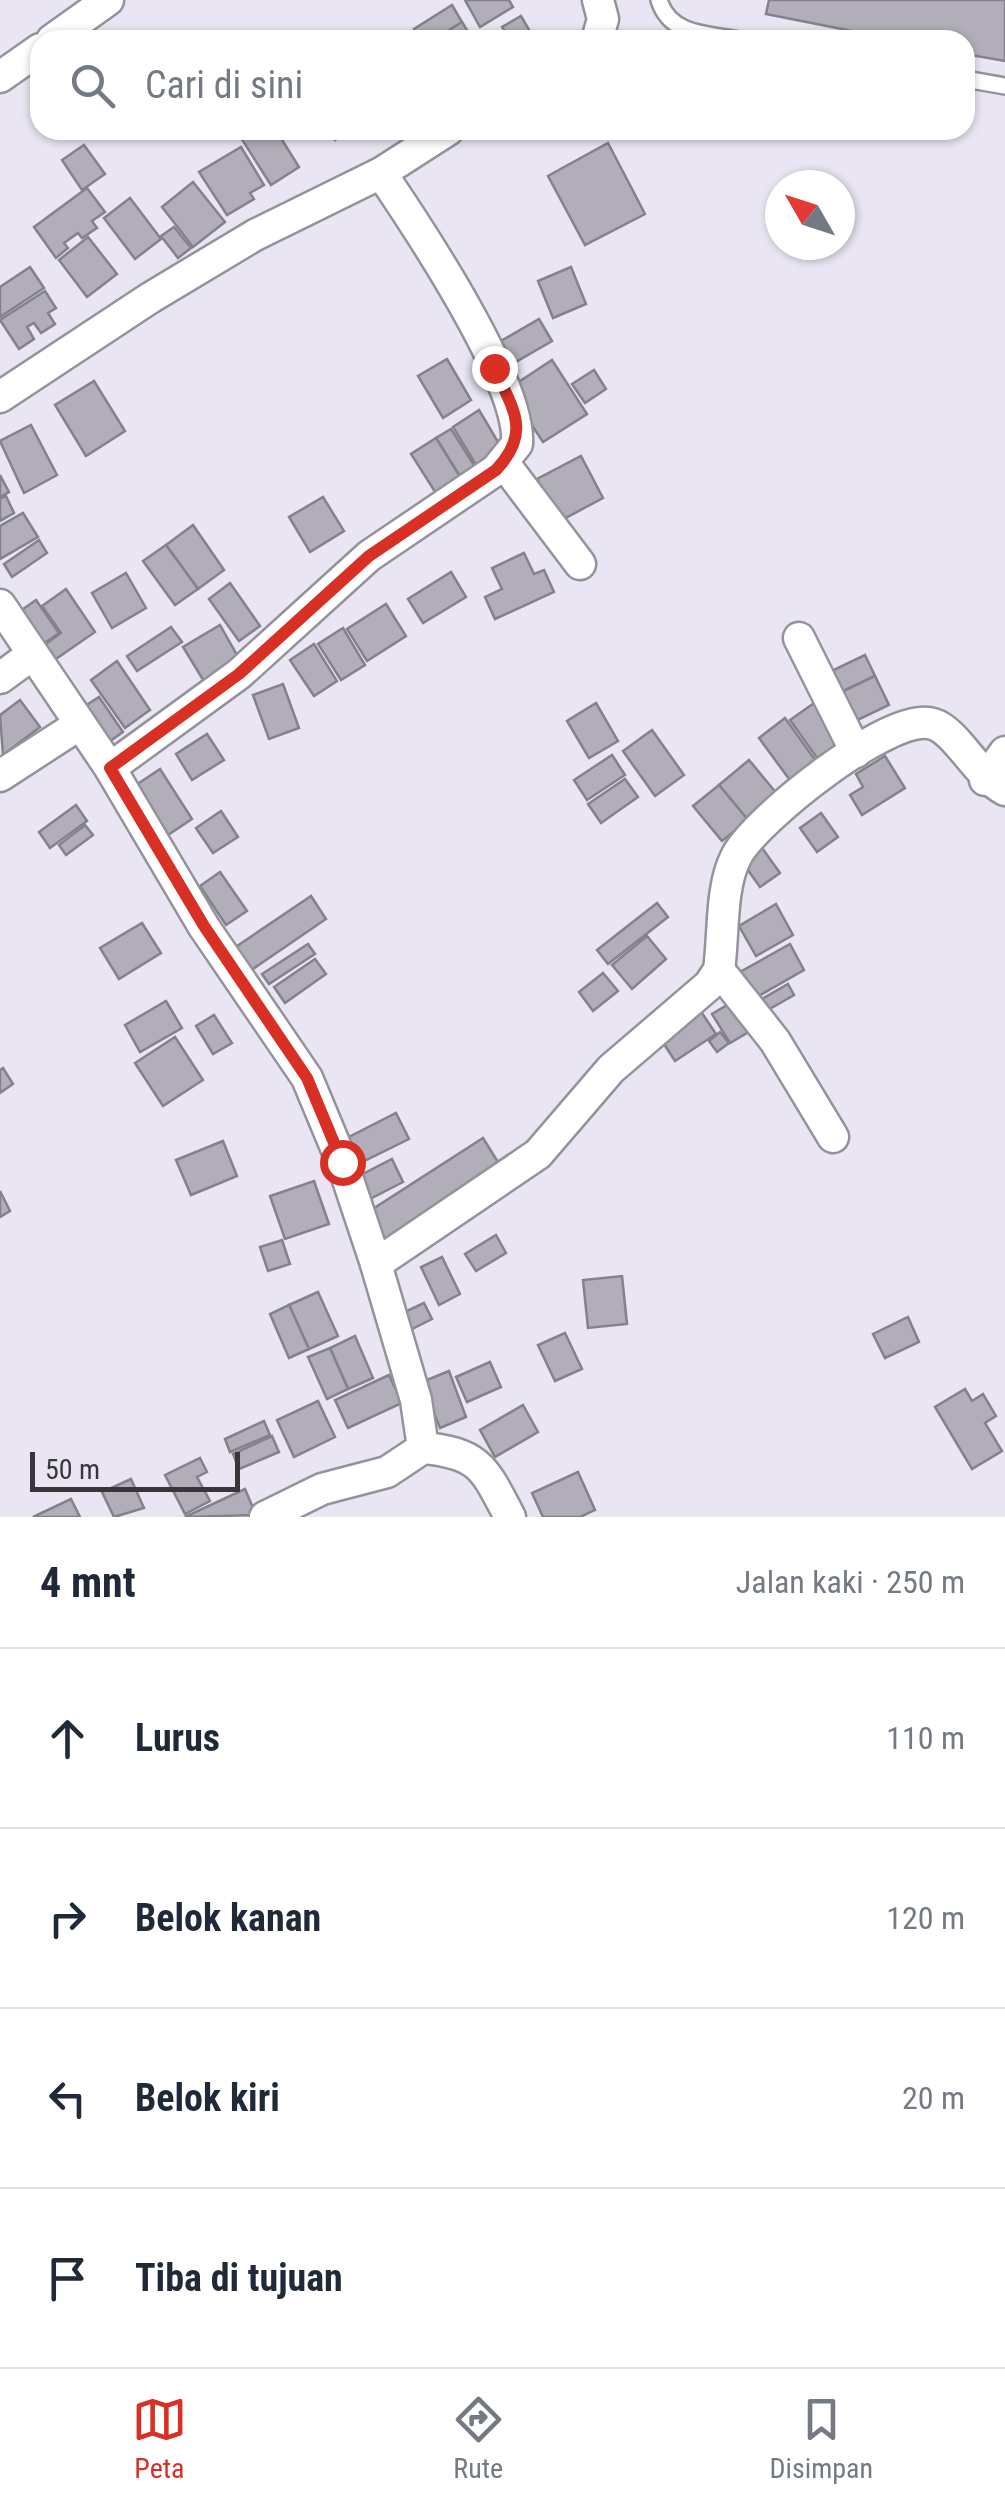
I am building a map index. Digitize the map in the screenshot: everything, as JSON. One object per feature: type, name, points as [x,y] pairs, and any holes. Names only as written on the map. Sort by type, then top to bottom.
[{"type":"street","points":[[66,30],[108,0]]},
{"type":"street","points":[[598,0],[603,18],[600,30]]},
{"type":"street","points":[[0,77],[30,56]]},
{"type":"street","points":[[4,384],[255,235],[381,173],[432,140]]},
{"type":"street","points":[[110,768],[250,664],[369,556],[503,462],[516,444],[512,409],[457,294],[381,173]]},
{"type":"street","points":[[503,462],[580,564]]},
{"type":"street","points":[[0,604],[110,768],[204,926],[307,1078],[342,1162],[376,1264],[416,1400],[424,1448]]},
{"type":"street","points":[[799,638],[856,752]]},
{"type":"street","points":[[0,678],[33,654]]},
{"type":"street","points":[[376,1264],[538,1154],[611,1068],[709,985],[719,970],[733,862],[742,845],[767,817],[856,752],[886,734],[920,723],[934,724],[995,785]]},
{"type":"street","points":[[0,776],[80,724]]},
{"type":"street","points":[[995,785],[1005,752]]},
{"type":"street","points":[[719,970],[757,1015],[833,1137]]},
{"type":"street","points":[[265,1517],[322,1489],[386,1472],[424,1448],[474,1459],[483,1466],[510,1517]]},
{"type":"lane","points":[[659,0],[666,18],[686,30]]},
{"type":"lane","points":[[975,81],[1005,86]]},
{"type":"building","points":[[465,0],[509,0],[513,7],[480,27]]},
{"type":"building","points":[[769,0],[1005,0],[1005,61],[975,56],[975,30],[847,30],[766,14]]},
{"type":"building","points":[[452,5],[462,22],[450,30],[414,29]]},
{"type":"building","points":[[521,16],[529,30],[504,30],[502,27]]},
{"type":"building","points":[[462,22],[467,30],[450,30]]},
{"type":"building","points":[[242,140],[282,140],[299,167],[271,185]]},
{"type":"building","points":[[608,143],[645,214],[585,245],[548,176]]},
{"type":"building","points":[[84,145],[105,174],[82,190],[62,160]]},
{"type":"building","points":[[241,147],[264,185],[250,193],[254,199],[227,215],[199,172]]},
{"type":"building","points":[[193,182],[225,222],[193,247],[162,207]]},
{"type":"building","points":[[87,188],[105,212],[92,221],[97,228],[82,238],[78,233],[64,243],[68,248],[56,258],[34,227]]},
{"type":"building","points":[[130,198],[161,239],[135,259],[104,218]]},
{"type":"building","points":[[174,227],[191,248],[178,258],[161,236]]},
{"type":"building","points":[[88,237],[117,274],[87,297],[59,260]]},
{"type":"building","points":[[30,267],[44,288],[0,317],[0,287]]},
{"type":"building","points":[[571,267],[586,304],[553,318],[538,281]]},
{"type":"building","points":[[45,291],[56,308],[48,313],[55,324],[41,333],[34,323],[27,327],[34,339],[19,349],[0,320]]},
{"type":"building","points":[[539,319],[552,341],[514,363],[501,341]]},
{"type":"building","points":[[447,359],[471,400],[443,418],[418,376]]},
{"type":"building","points":[[552,360],[587,414],[543,442],[508,389]]},
{"type":"building","points":[[594,370],[606,389],[585,403],[572,384]]},
{"type":"building","points":[[94,381],[125,431],[86,456],[55,405]]},
{"type":"building","points":[[479,410],[504,452],[478,468],[453,427]]},
{"type":"building","points":[[31,425],[57,475],[24,493],[0,441]]},
{"type":"building","points":[[451,429],[479,473],[464,483],[436,438]]},
{"type":"building","points":[[436,438],[464,483],[439,498],[411,454]]},
{"type":"building","points":[[581,456],[603,498],[560,521],[537,479]]},
{"type":"building","points":[[0,475],[9,492],[0,497]]},
{"type":"building","points":[[6,496],[14,513],[0,521],[0,499]]},
{"type":"building","points":[[323,497],[344,531],[310,552],[289,517]]},
{"type":"building","points":[[23,513],[38,537],[0,559],[0,526]]},
{"type":"building","points":[[193,525],[224,570],[198,589],[166,545]]},
{"type":"building","points":[[39,540],[47,553],[12,577],[4,564]]},
{"type":"building","points":[[166,545],[198,589],[175,605],[143,561]]},
{"type":"building","points":[[524,553],[534,574],[544,570],[554,592],[495,619],[485,597],[502,589],[492,568]]},
{"type":"building","points":[[451,572],[466,597],[423,623],[408,599]]},
{"type":"building","points":[[126,573],[146,608],[112,628],[92,593]]},
{"type":"building","points":[[230,583],[260,626],[239,641],[209,599]]},
{"type":"building","points":[[66,589],[95,632],[53,661],[43,646],[61,633],[42,606]]},
{"type":"building","points":[[36,600],[59,633],[39,647],[16,614]]},
{"type":"building","points":[[386,604],[406,636],[367,661],[347,629]]},
{"type":"building","points":[[220,625],[241,662],[205,683],[183,647]]},
{"type":"building","points":[[171,627],[182,642],[137,671],[127,656]]},
{"type":"building","points":[[343,628],[365,665],[341,680],[318,644]]},
{"type":"building","points":[[314,644],[337,681],[314,696],[290,660]]},
{"type":"building","points":[[865,655],[875,676],[833,696],[823,675]]},
{"type":"building","points":[[117,661],[150,710],[125,728],[91,680]]},
{"type":"building","points":[[875,676],[889,705],[847,725],[833,696]]},
{"type":"building","points":[[283,684],[299,728],[269,739],[253,695]]},
{"type":"building","points":[[99,697],[123,732],[99,749],[74,713]]},
{"type":"building","points":[[20,700],[40,727],[3,755],[0,715]]},
{"type":"building","points":[[817,701],[846,743],[820,762],[790,720]]},
{"type":"building","points":[[596,703],[618,741],[589,758],[567,721]]},
{"type":"building","points":[[785,718],[818,764],[792,783],[759,738]]},
{"type":"building","points":[[652,730],[684,775],[655,796],[623,751]]},
{"type":"building","points":[[207,734],[224,760],[192,780],[176,754]]},
{"type":"building","points":[[612,755],[625,775],[587,800],[574,780]]},
{"type":"building","points":[[885,756],[905,788],[862,815],[850,795],[863,787],[856,774]]},
{"type":"building","points":[[749,760],[778,795],[748,820],[719,785]]},
{"type":"building","points":[[160,769],[192,819],[165,837],[133,787]]},
{"type":"building","points":[[625,779],[638,797],[601,823],[588,804]]},
{"type":"building","points":[[719,785],[748,820],[722,841],[693,806]]},
{"type":"building","points":[[76,805],[87,821],[50,848],[39,832]]},
{"type":"building","points":[[221,811],[238,837],[213,853],[196,828]]},
{"type":"building","points":[[821,813],[838,837],[817,852],[800,828]]},
{"type":"building","points":[[85,825],[93,835],[66,855],[59,845]]},
{"type":"building","points":[[760,845],[780,873],[760,887],[740,859]]},
{"type":"building","points":[[220,872],[247,911],[226,925],[200,886]]},
{"type":"building","points":[[311,896],[326,919],[250,971],[234,948]]},
{"type":"building","points":[[657,903],[668,917],[608,964],[597,950]]},
{"type":"building","points":[[776,904],[793,935],[756,956],[739,926]]},
{"type":"building","points":[[142,923],[161,953],[119,979],[100,948]]},
{"type":"building","points":[[647,936],[666,959],[632,989],[612,965]]},
{"type":"building","points":[[308,944],[315,954],[269,984],[262,974]]},
{"type":"building","points":[[790,944],[804,970],[755,998],[740,972]]},
{"type":"building","points":[[315,959],[326,974],[285,1003],[274,987]]},
{"type":"building","points":[[603,973],[618,991],[593,1011],[579,992]]},
{"type":"building","points":[[788,984],[794,995],[761,1014],[755,1003]]},
{"type":"building","points":[[166,1001],[182,1028],[140,1052],[125,1025]]},
{"type":"building","points":[[734,1001],[752,1030],[730,1043],[712,1014]]},
{"type":"building","points":[[700,1010],[716,1034],[675,1061],[660,1038]]},
{"type":"building","points":[[214,1015],[232,1043],[213,1054],[196,1026]]},
{"type":"building","points":[[720,1032],[729,1043],[717,1052],[709,1041]]},
{"type":"building","points":[[175,1037],[203,1080],[163,1106],[135,1063]]},
{"type":"building","points":[[3,1068],[13,1084],[0,1093],[0,1070]]},
{"type":"building","points":[[396,1113],[409,1139],[356,1165],[343,1140]]},
{"type":"building","points":[[483,1138],[503,1170],[382,1248],[362,1216]]},
{"type":"building","points":[[223,1141],[237,1176],[191,1195],[176,1160]]},
{"type":"building","points":[[392,1159],[403,1182],[362,1203],[351,1180]]},
{"type":"building","points":[[314,1181],[329,1224],[285,1239],[270,1196]]},
{"type":"building","points":[[0,1191],[10,1211],[0,1217]]},
{"type":"building","points":[[496,1235],[506,1253],[476,1271],[465,1254]]},
{"type":"building","points":[[282,1240],[290,1264],[268,1271],[260,1247]]},
{"type":"building","points":[[442,1257],[460,1294],[439,1305],[421,1267]]},
{"type":"building","points":[[622,1276],[627,1324],[588,1328],[583,1280]]},
{"type":"building","points":[[318,1292],[338,1336],[309,1349],[289,1305]]},
{"type":"building","points":[[424,1303],[432,1319],[406,1332],[398,1315]]},
{"type":"building","points":[[289,1305],[309,1349],[289,1358],[270,1314]]},
{"type":"building","points":[[908,1317],[919,1342],[885,1358],[873,1334]]},
{"type":"building","points":[[565,1333],[582,1369],[555,1381],[538,1345]]},
{"type":"building","points":[[355,1336],[373,1378],[348,1389],[330,1348]]},
{"type":"building","points":[[330,1348],[348,1389],[327,1399],[308,1357]]},
{"type":"building","points":[[490,1362],[501,1387],[467,1402],[456,1377]]},
{"type":"building","points":[[449,1371],[466,1417],[440,1428],[422,1382]]},
{"type":"building","points":[[389,1375],[402,1403],[348,1428],[335,1400]]},
{"type":"building","points":[[965,1389],[972,1401],[983,1394],[996,1416],[985,1423],[1002,1451],[972,1469],[935,1407]]},
{"type":"building","points":[[318,1401],[335,1437],[294,1457],[277,1420]]},
{"type":"building","points":[[523,1405],[538,1432],[495,1457],[480,1430]]},
{"type":"building","points":[[264,1421],[270,1435],[230,1452],[225,1439]]},
{"type":"building","points":[[272,1436],[279,1452],[239,1469],[233,1454]]},
{"type":"building","points":[[200,1458],[207,1472],[197,1477],[210,1501],[185,1514],[165,1475]]},
{"type":"building","points":[[578,1472],[595,1510],[580,1517],[543,1517],[532,1493]]},
{"type":"building","points":[[131,1479],[144,1508],[114,1517],[102,1492]]},
{"type":"building","points":[[245,1489],[256,1515],[185,1517]]},
{"type":"building","points":[[71,1499],[80,1517],[33,1517]]},
{"type":"route","points":[[342,1162],[307,1078],[204,926],[110,768],[239,674],[369,556],[496,470],[510,455],[518,430],[494,368]]}]
